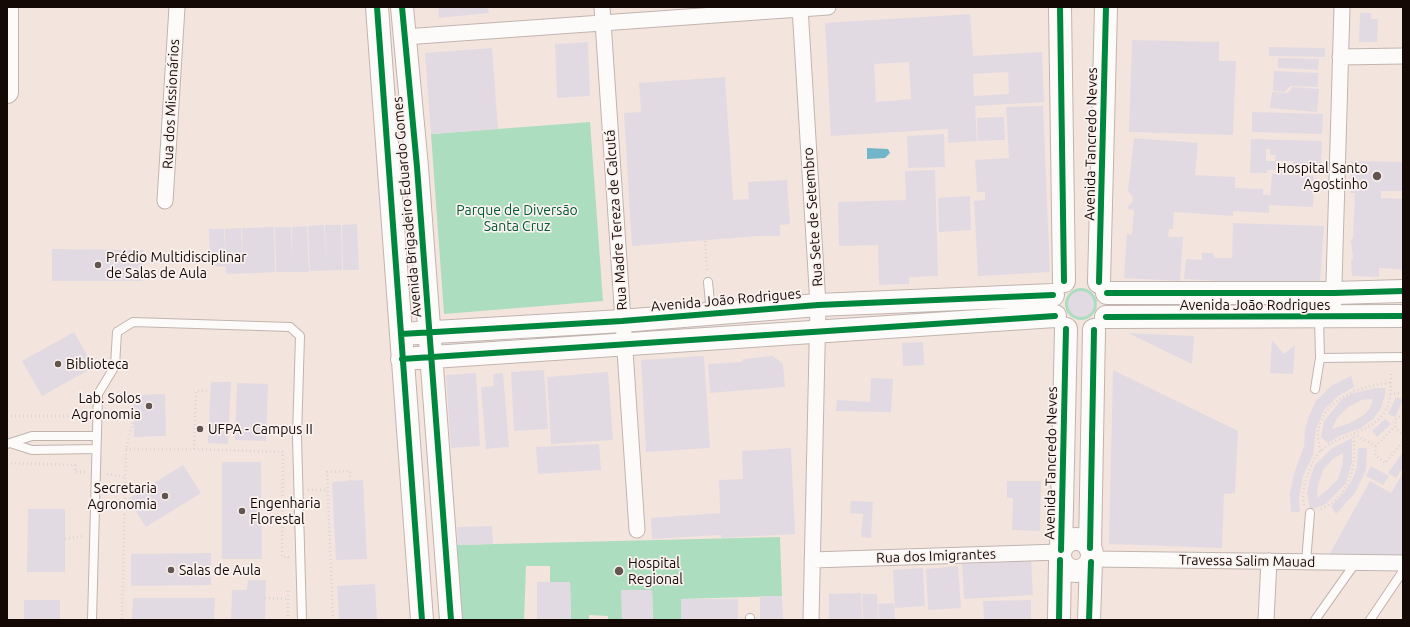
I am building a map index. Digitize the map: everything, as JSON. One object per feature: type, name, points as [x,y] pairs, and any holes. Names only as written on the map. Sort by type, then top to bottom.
[{"type":"street","points":[[7,7],[7,92]]},
{"type":"street","name":"Rua dos Missionários","points":[[165,201],[177,7]]},
{"type":"street","name":"Avenida Brigadeiro Eduardo Gomes","points":[[377,7],[422,620]]},
{"type":"street","name":"Avenida Brigadeiro Eduardo Gomes","points":[[402,7],[417,167],[451,620]]},
{"type":"street","name":"Rua Madre Tereza de Calcutá","points":[[602,7],[637,530]]},
{"type":"street","points":[[404,37],[828,7]]},
{"type":"street","name":"Avenida Tancredo Neves","points":[[1059,620],[1060,7]]},
{"type":"street","name":"Avenida Tancredo Neves","points":[[1103,288],[1106,7]]},
{"type":"street","points":[[1326,317],[1334,294],[1342,7]]},
{"type":"street","name":"Rua Sete de Setembro","points":[[800,8],[818,305],[811,620]]},
{"type":"street","points":[[1340,57],[1403,56]]},
{"type":"street","points":[[388,167],[417,167]]},
{"type":"street","points":[[1060,306],[1073,277],[1082,276],[1103,288],[1109,307],[1100,324],[1089,620]]},
{"type":"street","name":"Avenida João Rodrigues","points":[[1103,288],[1334,294],[1403,291]]},
{"type":"street","name":"Avenida João Rodrigues","points":[[401,334],[622,321],[818,305],[1060,306]]},
{"type":"street","points":[[1060,306],[1075,332],[1085,333],[1100,324]]},
{"type":"street","points":[[402,359],[818,332],[1060,306]]},
{"type":"street","name":"Avenida João Rodrigues","points":[[1100,324],[1403,316]]},
{"type":"street","points":[[479,330],[479,354]]},
{"type":"street","points":[[411,476],[440,475]]},
{"type":"street","points":[[1060,554],[1066,568],[1075,572],[1084,569],[1091,556]]},
{"type":"street","name":"Rua dos Imigrantes","points":[[812,560],[1060,554]]},
{"type":"street","name":"Travessa Salim Mauad","points":[[1091,556],[1306,562],[1403,562]]},
{"type":"street","points":[[1266,620],[1269,561]]},
{"type":"lane","points":[[708,282],[711,313]]},
{"type":"lane","points":[[1315,389],[1326,317]]},
{"type":"lane","points":[[92,620],[98,394],[115,366],[117,332],[133,322],[290,327],[300,336],[297,437],[302,620]]},
{"type":"lane","points":[[1320,358],[1403,357]]},
{"type":"lane","points":[[10,444],[32,436],[97,436]]},
{"type":"lane","points":[[10,444],[32,450],[96,450]]},
{"type":"lane","points":[[1306,562],[1310,513]]},
{"type":"lane","points":[[1315,620],[1356,562]]},
{"type":"lane","points":[[1370,620],[1403,571]]},
{"type":"path","points":[[705,241],[708,282]]},
{"type":"path","points":[[1353,434],[1355,461],[1348,484],[1328,506],[1310,513],[1304,504],[1305,483],[1313,462],[1321,451],[1339,439],[1353,434],[1365,430],[1378,420],[1389,404],[1391,374]]},
{"type":"path","points":[[1321,451],[1318,440],[1320,425],[1326,413],[1337,400],[1359,388],[1374,384],[1391,383]]},
{"type":"path","points":[[194,449],[196,391],[210,391]]},
{"type":"path","points":[[1390,394],[1403,393]]},
{"type":"path","points":[[1403,414],[1396,419],[1395,426],[1376,446],[1375,455],[1385,463],[1403,442]]},
{"type":"path","points":[[7,416],[97,415],[134,417],[126,449],[122,620]]},
{"type":"path","points":[[1395,426],[1398,431],[1403,434]]},
{"type":"path","points":[[1353,434],[1376,446]]},
{"type":"path","points":[[126,449],[194,449],[283,452],[282,557],[288,557],[288,564]]},
{"type":"path","points":[[7,463],[75,465],[75,472]]},
{"type":"path","points":[[333,620],[327,472],[350,471],[350,481]]},
{"type":"path","points":[[125,504],[131,504]]},
{"type":"path","points":[[288,585],[288,620]]},
{"type":"path","points":[[265,598],[288,599]]},
{"type":"green space","name":"Parque de Diversão Santa Cruz","points":[[590,122],[603,301],[444,314],[431,134]]},
{"type":"green space","points":[[1078,288],[1084,288],[1094,295],[1097,304],[1096,310],[1090,317],[1084,320],[1078,320],[1068,313],[1065,307],[1065,301],[1072,291]]},
{"type":"green space","name":"Hospital Regional","points":[[780,537],[782,596],[681,599],[681,620],[653,620],[652,590],[622,590],[622,620],[608,620],[608,616],[589,615],[589,620],[571,620],[570,582],[550,582],[550,566],[526,566],[524,620],[460,620],[454,545]]},
{"type":"water","points":[[867,148],[888,149],[890,153],[885,158],[867,159]]},
{"type":"building","points":[[438,7],[488,7],[489,13],[439,18]]},
{"type":"building","points":[[1360,13],[1371,13],[1371,19],[1378,19],[1377,42],[1359,42]]},
{"type":"building","points":[[970,14],[973,56],[1042,52],[1044,102],[975,106],[977,141],[948,143],[948,129],[831,136],[825,23]],"holes":[[[909,62],[911,99],[876,102],[874,64]],[[1008,72],[1009,94],[974,96],[973,74]]]},
{"type":"building","points":[[1132,40],[1219,42],[1219,61],[1236,61],[1233,135],[1129,132]]},
{"type":"building","points":[[588,42],[590,96],[557,98],[555,44]]},
{"type":"building","points":[[1269,47],[1325,48],[1325,57],[1269,56]]},
{"type":"building","points":[[492,48],[498,129],[431,134],[425,53]]},
{"type":"building","points":[[1278,58],[1319,59],[1318,70],[1278,68]]},
{"type":"building","points":[[1274,71],[1318,73],[1318,87],[1290,86],[1285,92],[1273,91]]},
{"type":"building","points":[[725,77],[733,200],[749,199],[748,182],[787,180],[790,224],[780,225],[780,236],[759,236],[632,246],[624,113],[641,112],[639,83]]},
{"type":"building","points":[[1292,87],[1319,89],[1317,112],[1270,108],[1272,92],[1287,93]]},
{"type":"building","points":[[1043,106],[1050,272],[978,276],[974,201],[985,200],[985,192],[977,192],[975,160],[1009,158],[1006,107]]},
{"type":"building","points":[[1252,112],[1323,114],[1322,134],[1252,132]]},
{"type":"building","points":[[1004,117],[1005,140],[978,141],[977,118]]},
{"type":"building","points":[[944,134],[945,167],[908,168],[907,136]]},
{"type":"building","points":[[1134,138],[1198,143],[1195,175],[1235,177],[1235,188],[1263,189],[1263,195],[1270,195],[1270,200],[1272,174],[1314,176],[1313,207],[1269,205],[1269,213],[1233,211],[1233,216],[1174,212],[1173,229],[1169,229],[1168,237],[1183,237],[1180,281],[1124,278],[1127,234],[1132,235],[1134,210],[1127,209],[1132,203],[1133,198],[1128,191]]},
{"type":"building","points":[[1251,139],[1322,141],[1321,174],[1292,173],[1293,161],[1276,161],[1276,170],[1267,170],[1267,173],[1250,173]],"holes":[[[1266,149],[1270,149],[1270,155],[1276,155],[1275,161],[1266,161]]]},
{"type":"building","points":[[1351,161],[1403,162],[1403,191],[1381,191],[1381,198],[1403,199],[1403,269],[1379,268],[1379,277],[1352,276],[1351,260],[1353,258],[1351,240],[1353,238],[1355,193],[1350,193]]},
{"type":"building","points":[[1279,166],[1288,166],[1288,174],[1279,174]]},
{"type":"building","points":[[935,170],[938,276],[909,277],[909,284],[879,285],[878,245],[839,246],[838,202],[906,200],[905,171]]},
{"type":"building","points":[[970,196],[971,230],[939,232],[938,198]]},
{"type":"building","points":[[1233,223],[1324,226],[1320,284],[1231,284],[1231,282],[1184,279],[1186,259],[1202,260],[1202,253],[1213,253],[1215,258],[1232,258]]},
{"type":"building","points":[[357,224],[359,270],[343,270],[342,225]]},
{"type":"building","points":[[324,225],[326,263],[325,225],[341,225],[342,270],[310,271],[308,226]]},
{"type":"building","points":[[307,226],[309,272],[276,272],[275,227],[291,227],[292,264],[292,227]]},
{"type":"building","points":[[274,227],[275,272],[226,274],[225,229],[241,228],[243,269],[242,228]]},
{"type":"building","points":[[209,229],[224,229],[226,266],[210,267]]},
{"type":"building","name":"Prédio Multidisciplinar de Salas de Aula","points":[[52,249],[144,250],[143,281],[52,281]]},
{"type":"building","points":[[1081,291],[1090,295],[1094,304],[1090,313],[1081,317],[1072,313],[1068,304],[1072,295]]},
{"type":"building","name":"Biblioteca","points":[[74,332],[94,367],[42,396],[22,361]]},
{"type":"building","points":[[1128,333],[1194,336],[1192,364]]},
{"type":"building","points":[[1272,340],[1284,354],[1295,345],[1293,374],[1270,373]]},
{"type":"building","points":[[923,342],[924,365],[903,366],[902,343]]},
{"type":"building","points":[[704,356],[710,448],[646,452],[641,360]]},
{"type":"building","points":[[773,356],[783,364],[785,387],[710,393],[708,364],[742,362],[743,359]]},
{"type":"building","points":[[544,370],[548,429],[514,431],[511,372]]},
{"type":"building","points":[[1113,370],[1238,431],[1235,493],[1224,494],[1222,548],[1109,544]]},
{"type":"building","points":[[608,372],[613,440],[551,444],[547,377]]},
{"type":"building","points":[[476,373],[480,446],[451,448],[446,375]]},
{"type":"building","points":[[503,373],[509,447],[486,449],[481,387],[494,386],[493,374]]},
{"type":"building","points":[[1351,376],[1354,387],[1338,396],[1324,410],[1320,419],[1316,429],[1313,455],[1303,476],[1299,499],[1300,512],[1291,512],[1290,493],[1294,474],[1304,446],[1305,430],[1308,418],[1316,401],[1331,386]]},
{"type":"building","points":[[871,378],[893,379],[891,412],[836,411],[837,400],[870,402]]},
{"type":"building","points":[[211,382],[231,382],[228,444],[208,443]]},
{"type":"building","points":[[237,383],[268,384],[266,441],[235,440]]},
{"type":"building","points":[[1375,388],[1385,388],[1381,408],[1373,419],[1361,428],[1339,436],[1328,443],[1321,437],[1324,421],[1342,399],[1351,394]],"holes":[[[1373,399],[1370,408],[1364,415],[1350,423],[1332,429],[1337,418],[1348,407],[1362,400]]]},
{"type":"building","name":"Lab. Solos Agronomia","points":[[165,394],[166,436],[134,437],[133,395]]},
{"type":"building","points":[[1396,397],[1403,400],[1395,417],[1388,414]]},
{"type":"building","points":[[1385,419],[1391,424],[1377,437],[1372,431]]},
{"type":"building","points":[[1352,438],[1352,462],[1346,483],[1326,504],[1310,510],[1307,493],[1310,479],[1315,465],[1331,449]],"holes":[[[1343,453],[1343,464],[1338,479],[1317,498],[1318,485],[1323,470],[1333,459]]]},
{"type":"building","points":[[599,444],[601,470],[538,474],[536,447]]},
{"type":"building","points":[[791,448],[795,534],[721,538],[721,535],[652,539],[651,518],[720,513],[719,480],[743,479],[742,451]]},
{"type":"building","points":[[1358,448],[1367,448],[1366,470],[1355,493],[1336,514],[1331,506],[1345,491],[1353,478],[1357,467]]},
{"type":"building","points":[[1403,452],[1403,468],[1396,478],[1388,473]]},
{"type":"building","name":"Engenharia Florestal","points":[[222,462],[261,462],[262,559],[222,559]]},
{"type":"building","name":"Secretaria Agronomia","points":[[183,465],[201,493],[146,527],[128,499]]},
{"type":"building","points":[[1371,466],[1389,476],[1383,485],[1366,476]]},
{"type":"building","points":[[1403,473],[1403,555],[1329,555],[1370,481],[1391,493]]},
{"type":"building","points":[[363,480],[367,559],[336,560],[332,482]]},
{"type":"building","points":[[1007,481],[1041,481],[1040,531],[1012,530],[1013,498],[1007,498]]},
{"type":"building","points":[[851,501],[873,502],[871,538],[861,537],[863,514],[850,513]]},
{"type":"building","points":[[28,509],[65,509],[65,572],[27,572]]},
{"type":"building","points":[[492,526],[493,544],[458,545],[457,527]]},
{"type":"building","name":"Salas de Aula","points":[[211,553],[211,585],[131,586],[131,554]]},
{"type":"building","points":[[1031,560],[1033,595],[964,599],[962,564]]},
{"type":"building","points":[[958,566],[961,608],[928,610],[926,569]]},
{"type":"building","points":[[923,568],[925,606],[895,608],[893,570]]},
{"type":"building","points":[[248,580],[266,580],[265,620],[231,620],[232,590],[247,590]]},
{"type":"building","points":[[537,582],[570,582],[571,620],[537,620]]},
{"type":"building","points":[[375,584],[377,620],[339,620],[337,586]]},
{"type":"building","points":[[621,590],[652,590],[653,620],[622,620]]},
{"type":"building","points":[[861,593],[862,620],[829,620],[829,594]]},
{"type":"building","points":[[862,594],[877,594],[878,620],[863,620]]},
{"type":"building","points":[[760,596],[782,596],[783,620],[760,620]]},
{"type":"building","points":[[133,598],[215,598],[214,620],[132,620]]},
{"type":"building","points":[[681,599],[738,599],[738,620],[681,620]]},
{"type":"building","points":[[24,600],[60,600],[60,620],[24,620]]},
{"type":"building","points":[[1031,600],[1031,620],[984,620],[983,601]]},
{"type":"building","points":[[894,603],[895,620],[879,620],[878,604]]},
{"type":"cycle path","points":[[377,7],[422,620]]},
{"type":"cycle path","points":[[402,7],[417,167],[451,620]]},
{"type":"cycle path","points":[[1060,7],[1064,281]]},
{"type":"cycle path","points":[[1099,282],[1106,7]]},
{"type":"cycle path","points":[[1107,293],[1334,293],[1403,291]]},
{"type":"cycle path","points":[[401,334],[622,321],[818,305],[1053,295]]},
{"type":"cycle path","points":[[402,359],[1055,316]]},
{"type":"cycle path","points":[[1106,317],[1403,316]]},
{"type":"cycle path","points":[[1061,550],[1066,329]]},
{"type":"cycle path","points":[[1090,548],[1094,330]]},
{"type":"cycle path","points":[[1059,620],[1060,560]]},
{"type":"cycle path","points":[[1089,620],[1091,562]]},
{"type":"place","name":"Hospital Santo Agostinho","points":[[1377,176]]},
{"type":"place","name":"Prédio Multidisciplinar de Salas de Aula","points":[[98,265]]},
{"type":"place","name":"Biblioteca","points":[[58,364]]},
{"type":"place","name":"Lab. Solos Agronomia","points":[[149,406]]},
{"type":"place","name":"UFPA - Campus II","points":[[200,429]]},
{"type":"place","name":"Secretaria Agronomia","points":[[165,496]]},
{"type":"place","name":"Engenharia Florestal","points":[[242,511]]},
{"type":"place","name":"Salas de Aula","points":[[171,570]]},
{"type":"place","name":"Hospital Regional","points":[[619,571]]}]
